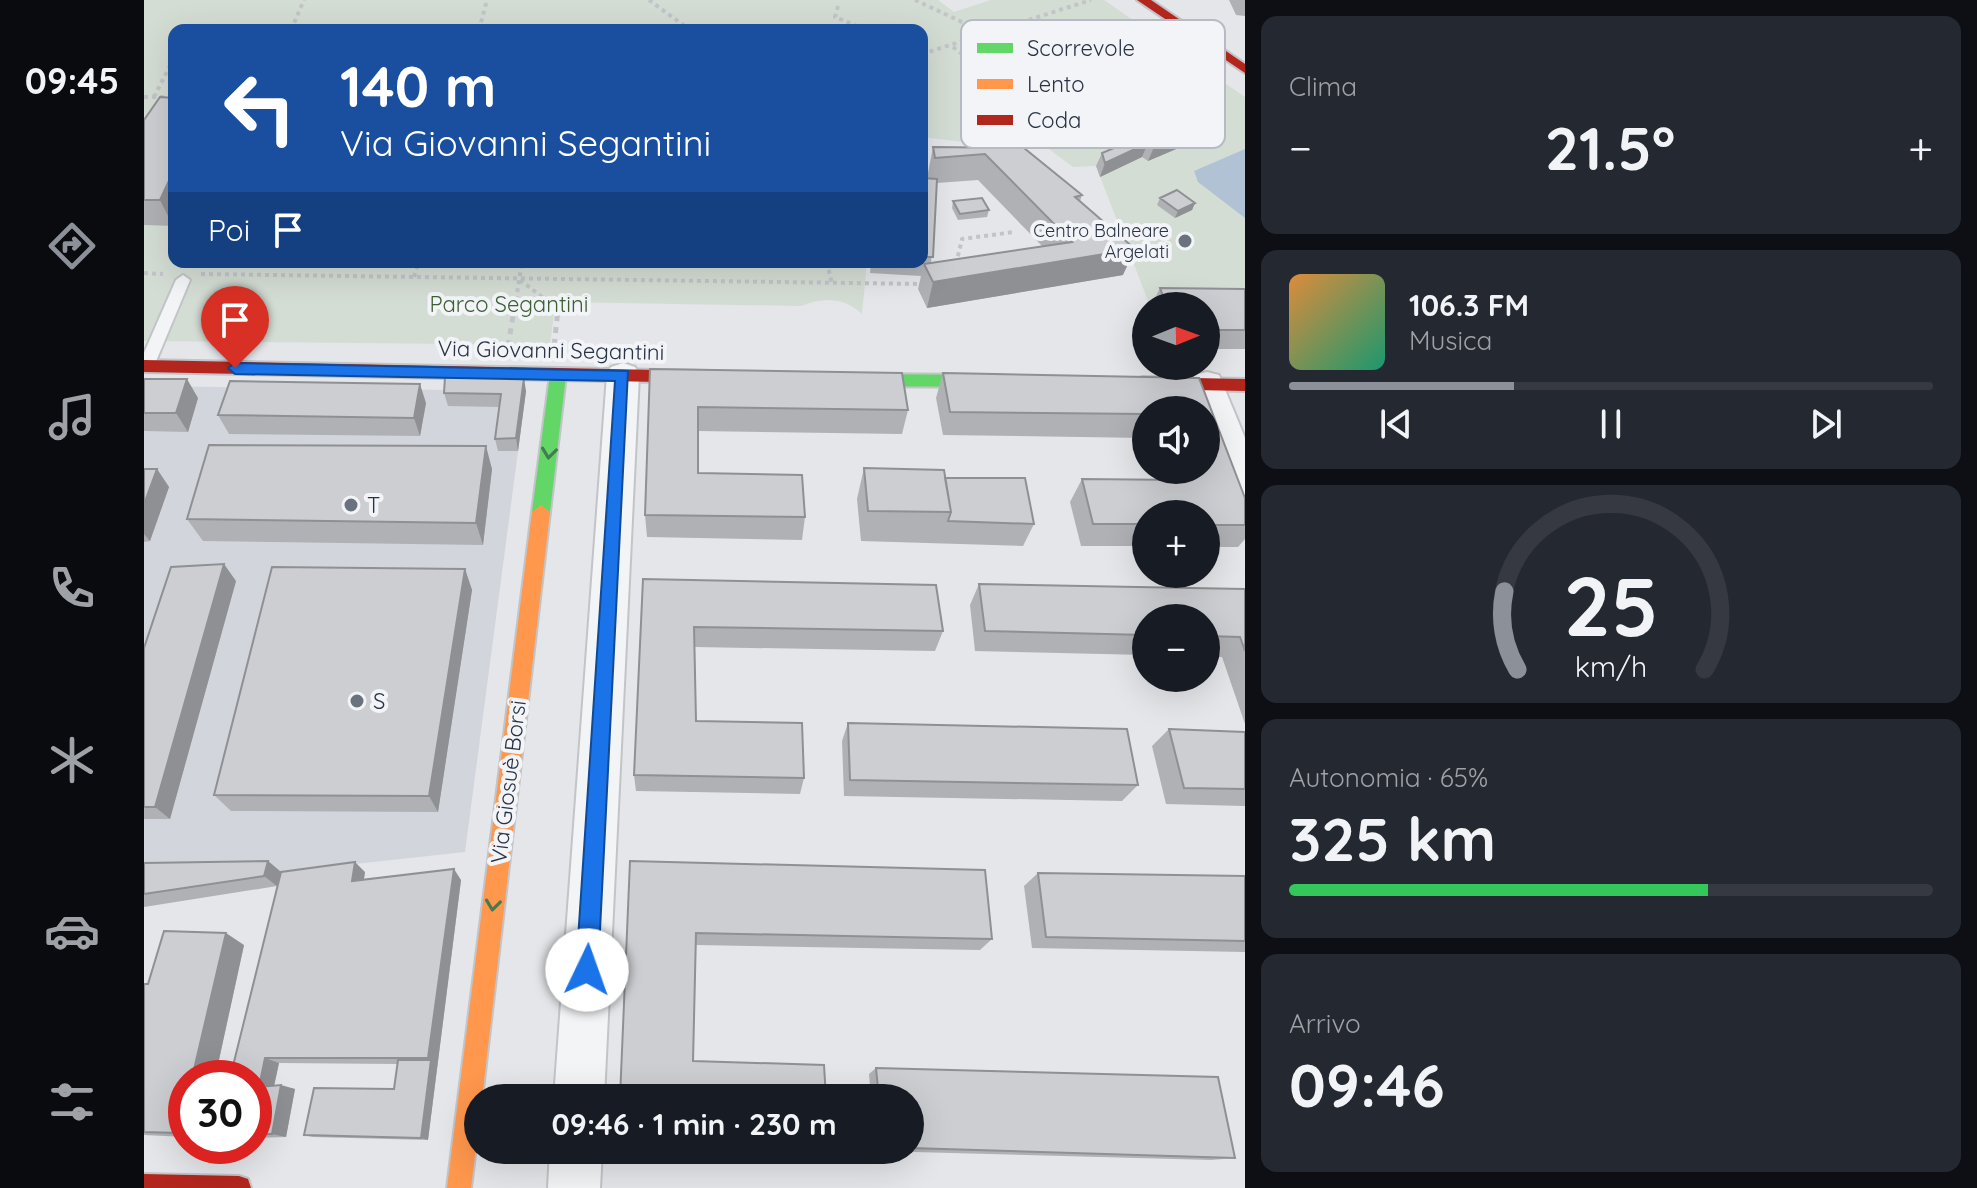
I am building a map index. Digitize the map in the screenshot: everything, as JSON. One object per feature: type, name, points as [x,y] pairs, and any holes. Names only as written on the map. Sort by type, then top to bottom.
[{"type":"street","points":[[1143,0],[1173,20]]},
{"type":"street","points":[[1225,55],[1245,69]]},
{"type":"street","name":"Via Giovanni Segantini","points":[[145,366],[726,378]]},
{"type":"street","name":"Via Giosuè Borsi","points":[[459,1188],[558,375]]},
{"type":"street","points":[[580,1084],[623,375]]},
{"type":"street","points":[[816,380],[1017,382]]},
{"type":"street","points":[[1117,383],[1245,385]]},
{"type":"street","points":[[1207,384],[1245,482]]},
{"type":"street","points":[[574,1188],[575,1164]]},
{"type":"street","points":[[144,1186],[239,1188]]},
{"type":"lane","points":[[145,366],[180,276]]},
{"type":"path","points":[[294,24],[304,0]]},
{"type":"path","points":[[481,24],[487,0]]},
{"type":"path","points":[[649,0],[682,24]]},
{"type":"path","points":[[915,0],[961,22]]},
{"type":"path","points":[[1032,20],[1091,0]]},
{"type":"path","points":[[838,6],[834,11],[835,17],[852,24]]},
{"type":"path","points":[[928,53],[961,44]]},
{"type":"path","points":[[953,47],[961,53]]},
{"type":"path","points":[[154,97],[168,70]]},
{"type":"path","points":[[144,97],[168,97]]},
{"type":"path","points":[[955,270],[962,239],[1014,232]]},
{"type":"path","points":[[414,277],[417,268]]},
{"type":"path","points":[[508,351],[521,268]]},
{"type":"path","points":[[828,268],[832,284]]},
{"type":"path","points":[[144,273],[180,276],[928,284]]},
{"type":"path","points":[[519,279],[558,309],[553,352]]},
{"type":"shaded area","points":[[144,386],[526,391],[465,852],[281,872],[144,874]]},
{"type":"green space","points":[[144,0],[938,0],[954,12],[991,0],[1104,0],[1133,20],[961,20],[961,142],[928,138],[928,24],[168,24],[168,122],[144,122]]},
{"type":"green space","points":[[1225,83],[1245,97],[1245,349],[1220,349],[1220,292],[1145,292],[1096,166],[1073,167],[1048,148],[1225,148]]},
{"type":"green space","name":"Parco Segantini","points":[[144,225],[168,226],[168,268],[866,268],[862,314],[848,304],[833,300],[801,306],[561,302],[555,306],[550,345],[144,341]]},
{"type":"water","points":[[1245,149],[1245,218],[1198,182],[1194,171]]},
{"type":"building","points":[[160,97],[168,98],[168,183],[160,200],[144,200],[144,120]]},
{"type":"building","points":[[933,147],[1024,148],[1082,195],[1075,197],[1135,249],[933,282],[926,268],[928,263],[1072,242],[985,154],[935,158]]},
{"type":"building","points":[[1114,148],[1137,148],[1105,163],[1102,153]]},
{"type":"building","points":[[928,178],[937,179],[933,257],[928,257]]},
{"type":"building","points":[[1177,190],[1195,203],[1178,211],[1160,198]]},
{"type":"building","points":[[982,198],[989,210],[960,214],[953,201]]},
{"type":"building","points":[[1160,288],[1245,289],[1245,330],[1220,330],[1220,292],[1162,292]]},
{"type":"building","points":[[650,369],[902,373],[908,410],[698,407],[698,473],[802,475],[805,517],[645,515]]},
{"type":"building","points":[[943,373],[1200,380],[1206,396],[1132,396],[1132,414],[950,412]]},
{"type":"building","points":[[445,377],[524,378],[516,438],[495,439],[501,394],[444,393]]},
{"type":"building","points":[[144,379],[187,379],[176,413],[144,413]]},
{"type":"building","points":[[230,381],[420,384],[414,418],[218,415]]},
{"type":"building","points":[[1220,433],[1245,498],[1245,525],[1220,525],[1220,500],[1132,500],[1132,524],[1093,524],[1082,479],[1132,479],[1132,484],[1220,484]]},
{"type":"building","name":"T","points":[[209,445],[486,446],[476,523],[187,519]]},
{"type":"building","points":[[864,468],[944,470],[951,512],[868,511]]},
{"type":"building","points":[[144,469],[157,469],[144,504]]},
{"type":"building","points":[[945,478],[1025,478],[1034,524],[948,521],[951,512]]},
{"type":"building","points":[[224,564],[155,807],[144,807],[144,648],[171,567]]},
{"type":"building","name":"S","points":[[272,567],[465,569],[429,796],[214,795]]},
{"type":"building","points":[[643,579],[936,585],[943,631],[694,627],[696,721],[802,723],[804,778],[634,775]]},
{"type":"building","points":[[979,584],[1245,589],[1245,651],[1240,637],[1220,636],[1220,604],[1132,604],[1132,635],[985,631]]},
{"type":"building","points":[[848,723],[1127,729],[1138,785],[850,780]]},
{"type":"building","points":[[1169,729],[1245,732],[1245,789],[1184,788]]},
{"type":"building","points":[[268,861],[264,876],[144,894],[144,863]]},
{"type":"building","points":[[630,861],[985,870],[992,939],[696,933],[693,1061],[824,1065],[825,1084],[621,1084]]},
{"type":"building","points":[[355,862],[352,881],[454,869],[428,1058],[234,1060],[281,872]]},
{"type":"building","points":[[1038,873],[1245,876],[1245,941],[1046,937]]},
{"type":"building","points":[[164,931],[226,933],[196,1060],[168,1060],[168,1133],[144,1132],[144,984],[148,984]]},
{"type":"building","points":[[398,1060],[431,1060],[421,1138],[304,1135],[314,1088],[394,1089]]},
{"type":"building","points":[[876,1068],[1218,1077],[1235,1158],[924,1148],[924,1084],[878,1084]]},
{"type":"building","points":[[281,1085],[272,1134],[272,1086]]},
{"type":"traffic: fast","points":[[541,512],[558,375]]},
{"type":"traffic: fast","points":[[842,380],[1001,381]]},
{"type":"traffic: slow","points":[[459,1188],[541,512]]},
{"type":"traffic: jam","points":[[1143,0],[1173,20]]},
{"type":"traffic: jam","points":[[1225,55],[1245,69]]},
{"type":"traffic: jam","points":[[144,366],[709,377]]},
{"type":"traffic: jam","points":[[1142,383],[1245,385]]},
{"type":"traffic: jam","points":[[144,1186],[239,1188]]},
{"type":"place","name":"Centro Balneare Argelati","points":[[1185,241]]},
{"type":"place","name":"T","points":[[351,505]]},
{"type":"place","name":"S","points":[[357,701]]},
{"type":"route","points":[[235,368],[623,375],[587,970]]}]
